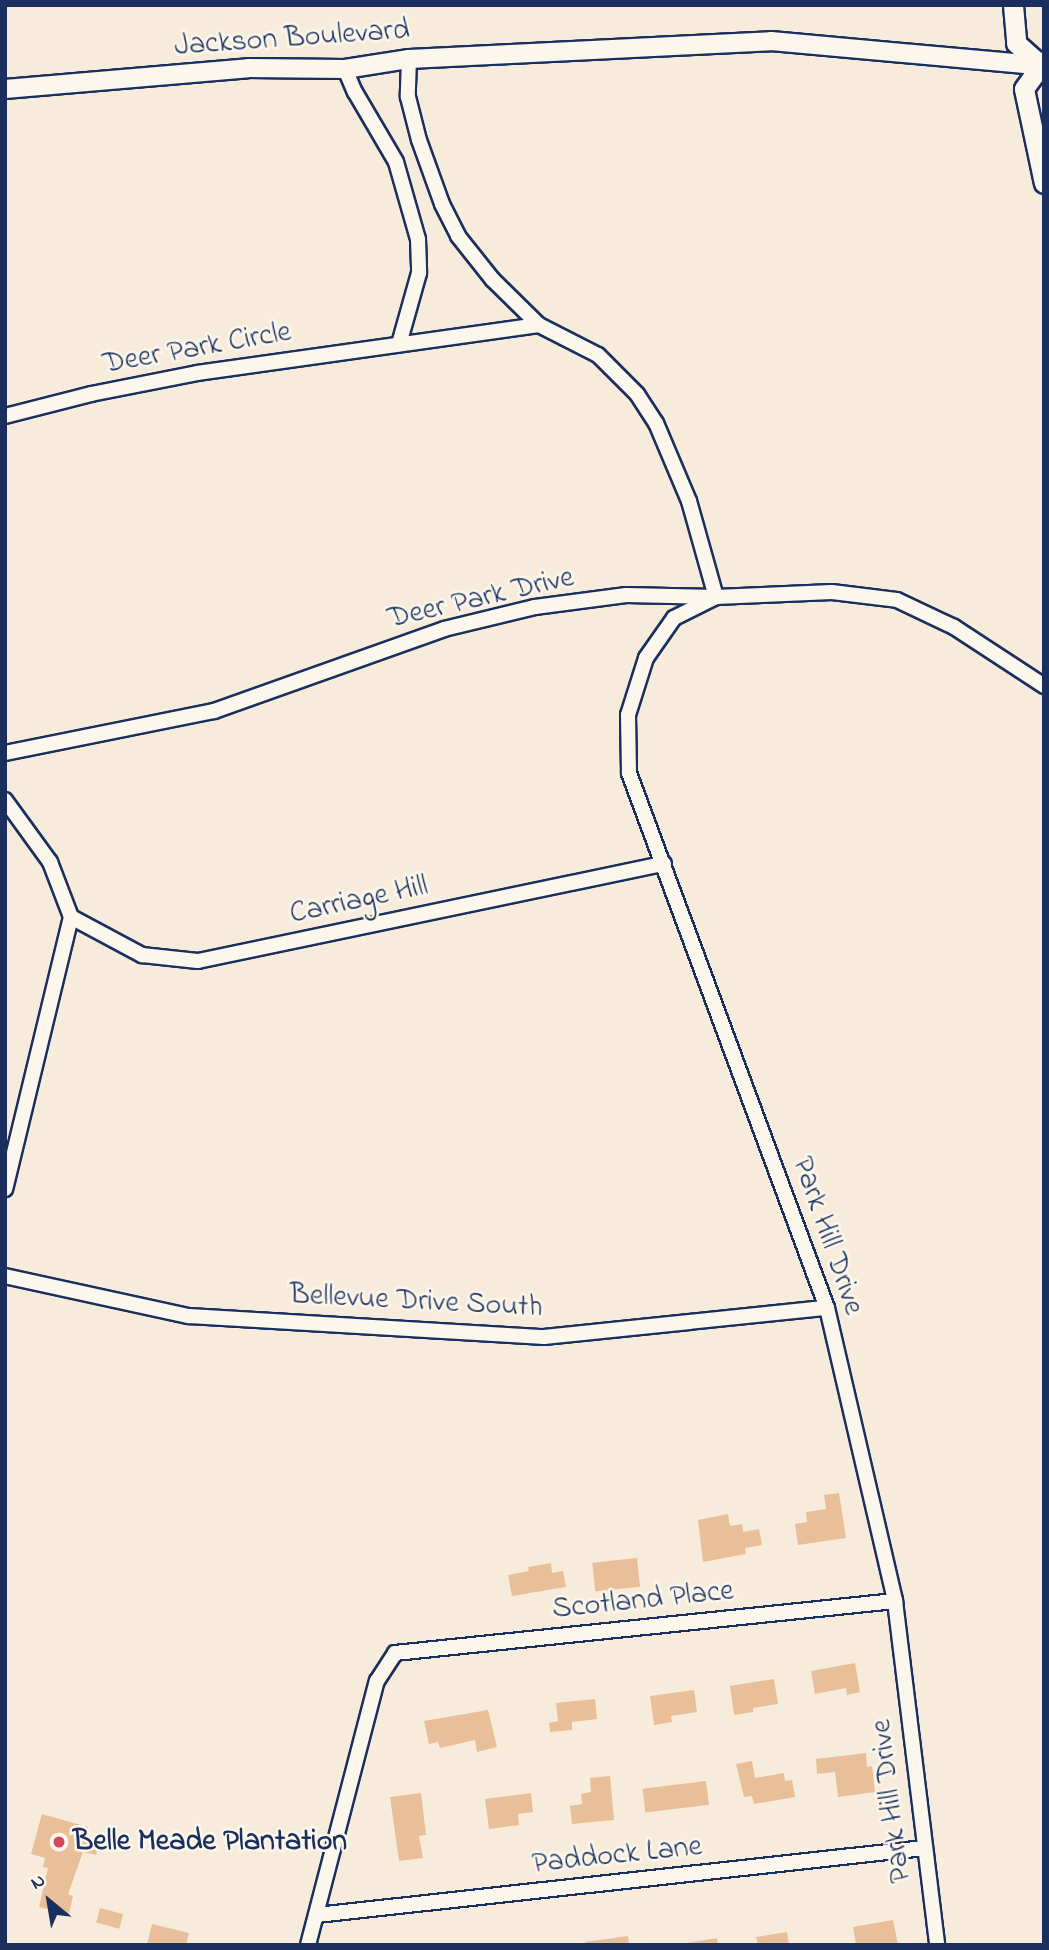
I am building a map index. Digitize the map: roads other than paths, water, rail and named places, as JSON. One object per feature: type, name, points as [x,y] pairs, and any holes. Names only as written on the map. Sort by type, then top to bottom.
[{"type":"main road","points":[[1013,5],[1016,43],[1043,65],[1024,89],[1044,183]]},
{"type":"street","name":"Jackson Boulevard","points":[[5,89],[248,68],[345,69],[409,59],[771,41],[1043,65]]},
{"type":"street","points":[[409,59],[408,97],[419,140],[442,204],[458,236],[539,325],[598,355],[637,394],[656,423],[689,501],[716,597]]},
{"type":"street","points":[[345,69],[359,99],[396,162],[418,239],[419,273],[400,344]]},
{"type":"street","name":"Deer Park Circle","points":[[5,416],[91,394],[197,373],[539,325]]},
{"type":"street","name":"Deer Park Drive","points":[[5,753],[214,711],[444,629],[536,607],[626,595],[716,597],[832,592],[897,600],[954,627],[1044,686]]},
{"type":"street","name":"Park Hill Drive","points":[[716,597],[674,618],[646,658],[628,715],[629,774],[827,1308],[895,1601],[923,1848],[937,1945]]},
{"type":"street","points":[[5,800],[50,862],[71,917],[5,1189]]},
{"type":"street","name":"Carriage Hill","points":[[71,917],[142,955],[198,961],[664,864]]},
{"type":"street","name":"Bellevue Drive South","points":[[5,1276],[189,1317],[544,1336],[827,1308]]},
{"type":"street","name":"Scotland Place","points":[[317,1915],[377,1681],[395,1653],[895,1601]]},
{"type":"street","name":"Paddock Lane","points":[[317,1915],[923,1848]]},
{"type":"street","points":[[308,1945],[317,1915]]},
{"type":"place","name":"Belle Meade Plantation","points":[[59,1842]]}]
